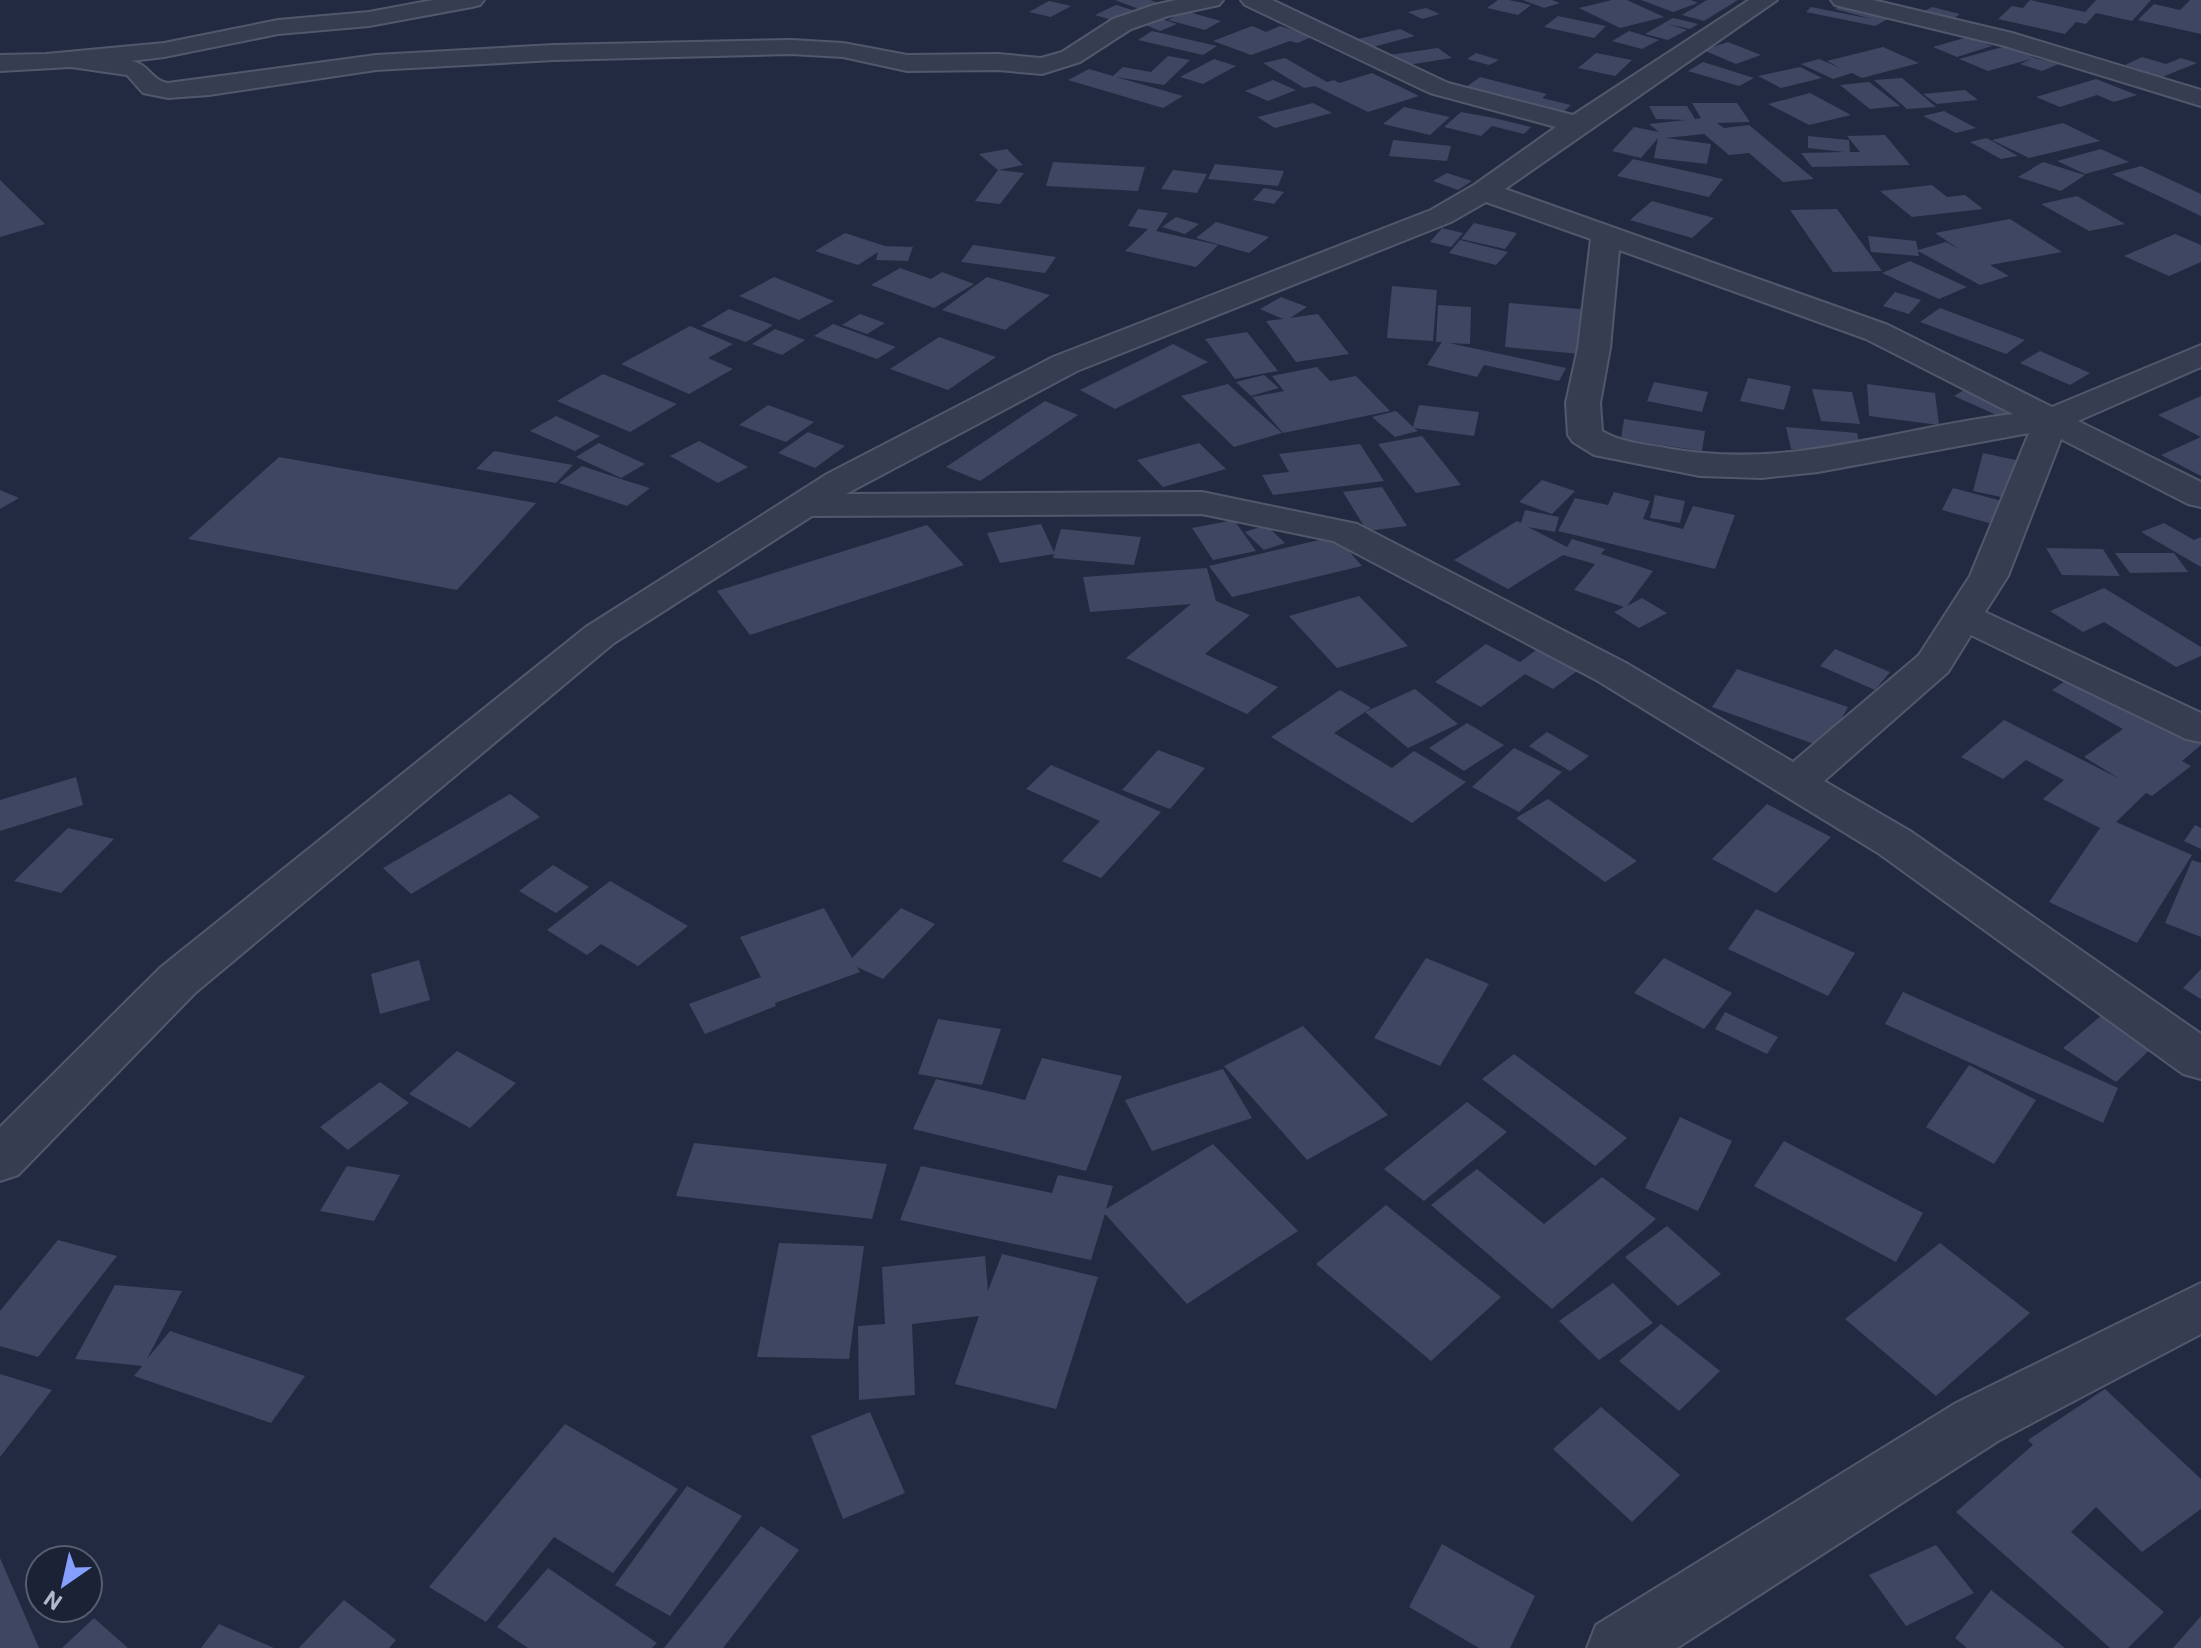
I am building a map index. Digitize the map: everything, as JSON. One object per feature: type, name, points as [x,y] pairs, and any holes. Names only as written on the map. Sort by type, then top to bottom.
[{"type":"street","points":[[278,27],[333,0]]},
{"type":"street","points":[[0,63],[73,60],[164,50],[278,27],[369,19],[472,0]]},
{"type":"street","points":[[73,60],[135,69],[145,83],[159,91],[203,88],[357,64],[429,57],[791,47],[843,50],[907,63],[998,62],[1042,66],[1071,57],[1122,24],[1162,10],[1211,0]]},
{"type":"street","points":[[1253,0],[1439,88],[1577,124]]},
{"type":"street","points":[[0,1160],[178,980],[600,635],[840,482],[1065,364],[1441,216],[1484,191],[1577,124],[1765,0]]},
{"type":"street","points":[[1843,0],[2012,40],[2201,98]]},
{"type":"street","points":[[1484,191],[1877,332],[2201,496]]},
{"type":"street","points":[[1606,235],[1594,348],[1583,403],[1585,435],[1606,448],[1700,465],[1762,467],[1818,461],[1992,427],[2051,420],[2201,355]]},
{"type":"street","points":[[1795,783],[1934,663],[1989,576],[2051,420]]},
{"type":"street","points":[[804,505],[1202,503],[1344,532],[1612,672],[1894,842],[2201,1060]]},
{"type":"street","points":[[1962,616],[2201,729]]},
{"type":"street","points":[[1619,1648],[1977,1422],[2201,1307]]},
{"type":"building","points":[[1115,0],[1150,0],[1162,4],[1144,11]]},
{"type":"building","points":[[1498,0],[1531,5],[1518,15],[1487,8]]},
{"type":"building","points":[[1523,0],[1552,0],[1560,3],[1544,8]]},
{"type":"building","points":[[1612,0],[1627,0],[1664,17],[1620,28],[1579,8]]},
{"type":"building","points":[[1641,0],[1691,0],[1698,3],[1673,12]]},
{"type":"building","points":[[1707,0],[1738,0],[1704,21],[1682,15]]},
{"type":"building","points":[[2030,0],[2085,12],[2096,0],[2151,0],[2132,21],[2096,13],[2086,24],[2076,22],[2065,34],[1998,19],[2012,6],[2023,8]]},
{"type":"building","points":[[2190,0],[2201,0],[2201,34],[2138,20],[2154,4],[2180,10]]},
{"type":"building","points":[[1049,1],[1071,6],[1051,17],[1029,12]]},
{"type":"building","points":[[1846,3],[1895,15],[1875,26],[1806,12],[1811,7],[1872,19],[1835,9]]},
{"type":"building","points":[[1116,5],[1139,12],[1118,22],[1095,15]]},
{"type":"building","points":[[1932,7],[1960,14],[1953,19],[1925,11]]},
{"type":"building","points":[[1426,8],[1440,14],[1422,19],[1408,12]]},
{"type":"building","points":[[1185,11],[1221,21],[1205,30],[1168,20]]},
{"type":"building","points":[[1558,16],[1606,26],[1594,38],[1544,27]]},
{"type":"building","points":[[1159,18],[1177,24],[1160,31],[1143,24]]},
{"type":"building","points":[[1673,18],[1698,24],[1690,29],[1668,24],[1687,30],[1668,40],[1645,34]]},
{"type":"building","points":[[1252,26],[1266,32],[1280,26],[1313,36],[1251,55],[1213,41]]},
{"type":"building","points":[[1400,29],[1415,36],[1369,48],[1354,40]]},
{"type":"building","points":[[1152,31],[1217,46],[1203,55],[1138,40]]},
{"type":"building","points":[[1629,31],[1659,40],[1642,49],[1612,41]]},
{"type":"building","points":[[1968,37],[1992,46],[1957,57],[1933,47]]},
{"type":"building","points":[[1728,42],[1761,55],[1736,64],[1703,50]]},
{"type":"building","points":[[2006,46],[2059,64],[2042,71],[2020,64],[2031,59],[1988,71],[1959,59]]},
{"type":"building","points":[[1883,47],[1919,63],[1862,78],[1852,73],[1833,79],[1801,64],[1819,59],[1840,68],[1827,61]]},
{"type":"building","points":[[1438,48],[1452,58],[1401,66],[1389,55]]},
{"type":"building","points":[[1476,53],[1499,60],[1489,65],[1467,59]]},
{"type":"building","points":[[1596,53],[1632,60],[1615,76],[1578,68]]},
{"type":"building","points":[[1168,56],[1190,60],[1164,85],[1116,77],[1183,96],[1163,108],[1068,80],[1089,69],[1113,76],[1123,67],[1151,72]]},
{"type":"building","points":[[2142,57],[2166,64],[2181,58],[2197,63],[2162,77],[2125,65]]},
{"type":"building","points":[[1285,58],[1327,82],[1334,80],[1339,83],[1372,73],[1419,96],[1368,112],[1315,86],[1304,88],[1263,63]]},
{"type":"building","points":[[1214,59],[1236,66],[1203,84],[1180,77]]},
{"type":"building","points":[[1703,62],[1754,78],[1739,86],[1688,71]]},
{"type":"building","points":[[1800,67],[1822,78],[1781,88],[1758,76]]},
{"type":"building","points":[[1480,77],[1547,94],[1542,98],[1571,105],[1563,112],[1466,87]]},
{"type":"building","points":[[1902,78],[1936,107],[1907,109],[1874,80]]},
{"type":"building","points":[[2096,79],[2137,95],[2114,102],[2097,95],[2060,107],[2036,97]]},
{"type":"building","points":[[1273,80],[1296,90],[1268,101],[1245,91]]},
{"type":"building","points":[[1869,82],[1900,106],[1870,109],[1840,85]]},
{"type":"building","points":[[1965,90],[1978,100],[1937,104],[1923,94]]},
{"type":"building","points":[[1810,93],[1851,115],[1809,125],[1768,104]]},
{"type":"building","points":[[1313,103],[1332,113],[1275,128],[1257,117]]},
{"type":"building","points":[[1692,103],[1737,103],[1750,122],[1717,123],[1724,128],[1749,125],[1814,179],[1783,182],[1749,153],[1729,155],[1704,134],[1666,138],[1711,144],[1707,164],[1654,158],[1658,138],[1641,158],[1612,151],[1634,127],[1659,132],[1649,124],[1686,120],[1656,119],[1649,106],[1687,106],[1695,119],[1701,118]]},
{"type":"building","points":[[1404,107],[1450,117],[1430,135],[1383,124]]},
{"type":"building","points":[[1944,111],[1976,128],[1956,133],[1923,116]]},
{"type":"building","points":[[1461,112],[1531,127],[1524,134],[1492,126],[1481,136],[1444,127]]},
{"type":"building","points":[[2063,123],[2100,141],[2029,158],[1992,140]]},
{"type":"building","points":[[1885,135],[1910,165],[1812,167],[1801,153],[1844,152],[1808,148],[1808,136],[1849,140],[1850,152],[1860,152],[1847,136]]},
{"type":"building","points":[[1987,138],[2018,156],[2001,159],[1970,142]]},
{"type":"building","points":[[1393,140],[1451,146],[1447,161],[1389,156]]},
{"type":"building","points":[[1007,149],[1023,165],[999,170],[1024,173],[1000,204],[975,201],[998,170],[979,154]]},
{"type":"building","points":[[2101,149],[2129,162],[2085,174],[2057,161]]},
{"type":"building","points":[[1633,159],[1723,179],[1709,197],[1617,176]]},
{"type":"building","points":[[1053,162],[1145,167],[1138,191],[1046,186]]},
{"type":"building","points":[[2043,162],[2085,175],[2061,191],[2018,177]]},
{"type":"building","points":[[1215,164],[1284,171],[1278,186],[1208,179]]},
{"type":"building","points":[[2141,166],[2201,194],[2201,216],[2112,174]]},
{"type":"building","points":[[1173,170],[1207,174],[1197,193],[1161,189]]},
{"type":"building","points":[[1447,173],[1472,181],[1458,190],[1433,181]]},
{"type":"building","points":[[0,180],[45,224],[0,237]]},
{"type":"building","points":[[1932,185],[1947,197],[1965,195],[1983,209],[1912,217],[1880,191]]},
{"type":"building","points":[[1264,188],[1284,192],[1274,204],[1253,200]]},
{"type":"building","points":[[2077,196],[2125,224],[2089,231],[2041,204]]},
{"type":"building","points":[[1652,201],[1714,218],[1692,238],[1630,220]]},
{"type":"building","points":[[1138,209],[1168,213],[1156,231],[1218,245],[1196,267],[1125,251],[1148,229],[1128,226]]},
{"type":"building","points":[[1837,209],[1882,271],[1833,272],[1790,210]]},
{"type":"building","points":[[1176,217],[1199,224],[1185,234],[1162,227]]},
{"type":"building","points":[[2010,219],[2062,252],[1990,265],[2009,276],[1980,285],[1918,251],[1919,256],[1871,252],[1868,236],[1916,241],[1918,250],[1946,242],[1959,249],[1935,233]]},
{"type":"building","points":[[1216,222],[1269,237],[1249,253],[1196,238]]},
{"type":"building","points":[[1474,223],[1517,233],[1505,249],[1461,239]]},
{"type":"building","points":[[1442,228],[1463,233],[1451,247],[1430,242]]},
{"type":"building","points":[[845,233],[885,246],[913,247],[908,261],[876,260],[878,252],[858,265],[815,251]]},
{"type":"building","points":[[2175,234],[2201,245],[2201,262],[2169,276],[2124,256]]},
{"type":"building","points":[[1460,240],[1508,252],[1496,265],[1449,253]]},
{"type":"building","points":[[973,245],[1056,257],[1045,273],[961,262]]},
{"type":"building","points":[[1910,261],[1967,287],[1939,299],[1882,273]]},
{"type":"building","points":[[900,268],[931,279],[942,272],[974,284],[934,308],[871,285]]},
{"type":"building","points":[[774,277],[834,301],[799,320],[739,296]]},
{"type":"building","points":[[987,277],[1050,295],[1005,330],[942,310]]},
{"type":"building","points":[[1392,286],[1437,290],[1433,341],[1387,338]]},
{"type":"building","points":[[1895,292],[1921,300],[1909,314],[1883,306]]},
{"type":"building","points":[[1281,297],[1307,307],[1290,318],[1318,314],[1349,354],[1296,362],[1266,321],[1283,319],[1260,309]]},
{"type":"building","points":[[1509,303],[1592,310],[1591,355],[1505,347]]},
{"type":"building","points":[[1438,305],[1471,307],[1470,344],[1449,343],[1566,368],[1559,381],[1484,365],[1477,377],[1427,365],[1442,342],[1436,342]]},
{"type":"building","points":[[1940,308],[2025,340],[2006,354],[1920,322]]},
{"type":"building","points":[[729,309],[773,325],[746,342],[701,326]]},
{"type":"building","points":[[860,314],[885,323],[867,334],[842,325]]},
{"type":"building","points":[[833,324],[896,347],[877,359],[814,336]]},
{"type":"building","points":[[690,326],[733,344],[708,358],[733,369],[689,394],[621,364]]},
{"type":"building","points":[[775,329],[805,340],[782,355],[752,344]]},
{"type":"building","points":[[1247,332],[1278,371],[1235,379],[1205,339]]},
{"type":"building","points":[[939,337],[996,357],[948,390],[890,369]]},
{"type":"building","points":[[1173,344],[1208,362],[1115,409],[1080,390]]},
{"type":"building","points":[[2040,351],[2090,373],[2070,385],[2020,363]]},
{"type":"building","points":[[1317,367],[1330,381],[1356,376],[1390,411],[1283,433],[1252,397],[1284,391],[1272,376]]},
{"type":"building","points":[[603,374],[677,404],[630,432],[557,401]]},
{"type":"building","points":[[1264,375],[1279,388],[1251,396],[1236,382]]},
{"type":"building","points":[[1748,378],[1791,386],[1784,410],[1740,401]]},
{"type":"building","points":[[1654,382],[1708,392],[1702,412],[1647,401]]},
{"type":"building","points":[[1228,384],[1282,433],[1234,447],[1181,396]]},
{"type":"building","points":[[1867,384],[1935,393],[1939,425],[1869,416]]},
{"type":"building","points":[[1974,384],[2029,409],[2010,421],[1954,396]]},
{"type":"building","points":[[1812,389],[1852,392],[1860,424],[1821,421]]},
{"type":"building","points":[[2201,396],[2201,437],[2158,415]]},
{"type":"building","points":[[1045,401],[1078,415],[980,481],[946,467]]},
{"type":"building","points":[[768,405],[814,422],[786,442],[739,425]]},
{"type":"building","points":[[1419,405],[1479,412],[1474,436],[1414,428],[1418,431],[1395,437],[1372,417],[1396,411],[1413,427]]},
{"type":"building","points":[[556,416],[600,436],[575,451],[530,431]]},
{"type":"building","points":[[1624,419],[1705,431],[1702,451],[1621,439]]},
{"type":"building","points":[[1786,427],[1857,433],[1862,455],[1791,449]]},
{"type":"building","points":[[808,432],[845,446],[815,468],[778,453]]},
{"type":"building","points":[[1422,436],[1461,485],[1416,493],[1378,444]]},
{"type":"building","points":[[2201,437],[2201,476],[2161,455]]},
{"type":"building","points":[[699,441],[748,467],[718,483],[670,456]]},
{"type":"building","points":[[599,443],[645,464],[621,478],[576,457]]},
{"type":"building","points":[[1199,443],[1226,469],[1163,487],[1137,460]]},
{"type":"building","points":[[1360,444],[1384,481],[1273,495],[1262,475],[1289,472],[1279,454]]},
{"type":"building","points":[[494,451],[573,465],[556,483],[476,469]]},
{"type":"building","points":[[1983,453],[2025,462],[2015,500],[1973,491]]},
{"type":"building","points":[[279,457],[536,503],[457,590],[188,539]]},
{"type":"building","points":[[582,466],[650,488],[627,506],[559,483]]},
{"type":"building","points":[[1542,480],[1575,491],[1552,514],[1519,502]]},
{"type":"building","points":[[1382,487],[1407,526],[1367,531],[1343,492]]},
{"type":"building","points":[[1953,488],[2017,505],[2007,528],[1942,510]]},
{"type":"building","points":[[0,490],[19,498],[0,509]]},
{"type":"building","points":[[1614,492],[1650,501],[1643,519],[1683,529],[1693,506],[1735,515],[1715,569],[1558,531],[1575,498],[1608,505]]},
{"type":"building","points":[[1655,495],[1685,501],[1680,523],[1650,518]]},
{"type":"building","points":[[1525,510],[1559,517],[1555,532],[1528,527],[1567,547],[1572,539],[1605,549],[1601,554],[1653,571],[1627,606],[1642,598],[1667,613],[1639,628],[1614,612],[1624,607],[1574,590],[1595,564],[1563,555],[1508,589],[1454,560],[1517,521],[1521,523]]},
{"type":"building","points":[[1234,520],[1256,551],[1213,560],[1192,528]]},
{"type":"building","points":[[2164,523],[2194,540],[2201,537],[2201,567],[2141,532]]},
{"type":"building","points":[[1041,524],[1054,552],[1061,529],[1141,537],[1134,565],[1053,558],[1054,554],[1000,563],[987,533]]},
{"type":"building","points":[[927,525],[964,565],[750,635],[717,591]]},
{"type":"building","points":[[1266,525],[1285,543],[1264,550],[1245,532]]},
{"type":"building","points":[[1336,536],[1362,566],[1232,597],[1209,566]]},
{"type":"building","points":[[2046,548],[2103,549],[2120,576],[2062,575]]},
{"type":"building","points":[[2115,553],[2174,553],[2188,572],[2130,573]]},
{"type":"building","points":[[1207,568],[1216,601],[1250,615],[1205,654],[1278,687],[1247,714],[1126,658],[1191,604],[1090,612],[1083,577]]},
{"type":"building","points":[[2104,588],[2201,647],[2201,656],[2176,667],[2104,622],[2083,632],[2050,611]]},
{"type":"building","points":[[1359,596],[1408,646],[1337,668],[1289,616]]},
{"type":"building","points":[[1486,644],[1520,662],[1540,647],[1581,668],[1553,689],[1525,674],[1481,707],[1435,682]]},
{"type":"building","points":[[1835,649],[1890,672],[1875,690],[1820,666]]},
{"type":"building","points":[[1737,669],[1848,707],[1825,748],[1712,707]]},
{"type":"building","points":[[2077,673],[2201,738],[2201,745],[2182,761],[2191,766],[2152,796],[2146,793],[2116,822],[2192,855],[2137,943],[2049,902],[2100,828],[2043,799],[2064,780],[2026,760],[2003,779],[1961,757],[2004,720],[2120,779],[2084,757],[2123,729],[2052,690]]},
{"type":"building","points":[[1415,689],[1458,724],[1408,748],[1365,712]]},
{"type":"building","points":[[1340,690],[1371,708],[1334,733],[1392,768],[1414,751],[1466,782],[1412,823],[1271,737]]},
{"type":"building","points":[[1467,723],[1504,745],[1464,771],[1429,748]]},
{"type":"building","points":[[1547,732],[1589,756],[1570,771],[1529,746]]},
{"type":"building","points":[[1514,748],[1562,772],[1519,812],[1472,787]]},
{"type":"building","points":[[1158,750],[1205,768],[1170,809],[1122,790]]},
{"type":"building","points":[[1051,765],[1161,812],[1101,878],[1062,861],[1100,821],[1026,789]]},
{"type":"building","points":[[76,777],[83,805],[0,831],[0,800]]},
{"type":"building","points":[[510,794],[540,817],[411,894],[383,868]]},
{"type":"building","points":[[1548,799],[1637,861],[1605,882],[1516,818]]},
{"type":"building","points":[[1767,804],[1831,837],[1776,893],[1712,859]]},
{"type":"building","points":[[2195,825],[2201,828],[2201,849],[2184,841]]},
{"type":"building","points":[[68,828],[114,839],[61,893],[14,881]]},
{"type":"building","points":[[2192,860],[2201,863],[2201,937],[2165,923]]},
{"type":"building","points":[[553,865],[589,887],[556,913],[519,891]]},
{"type":"building","points":[[610,881],[688,926],[638,966],[601,944],[587,955],[547,930]]},
{"type":"building","points":[[824,908],[852,958],[901,908],[935,924],[883,979],[857,967],[860,972],[775,1003],[776,1006],[705,1034],[689,1004],[761,977],[740,937]]},
{"type":"building","points":[[1756,909],[1855,953],[1828,996],[1728,949]]},
{"type":"building","points":[[1426,958],[1489,984],[1440,1066],[1374,1038]]},
{"type":"building","points":[[1664,958],[1732,993],[1704,1029],[1634,993]]},
{"type":"building","points":[[419,960],[430,1000],[380,1014],[371,974]]},
{"type":"building","points":[[2201,969],[2201,999],[2183,988]]},
{"type":"building","points":[[1903,992],[2118,1088],[2103,1123],[1885,1024]]},
{"type":"building","points":[[2109,1009],[2160,1040],[2116,1082],[2063,1048]]},
{"type":"building","points":[[1725,1012],[1778,1037],[1767,1054],[1715,1029]]},
{"type":"building","points":[[938,1019],[1001,1029],[982,1085],[918,1074]]},
{"type":"building","points":[[1303,1026],[1388,1115],[1307,1160],[1224,1066]]},
{"type":"building","points":[[457,1051],[516,1083],[470,1128],[409,1094]]},
{"type":"building","points":[[1514,1054],[1627,1138],[1595,1166],[1482,1079]]},
{"type":"building","points":[[1042,1058],[1122,1076],[1086,1171],[913,1129],[936,1079],[1025,1100]]},
{"type":"building","points":[[1969,1065],[2036,1100],[1994,1164],[1926,1127]]},
{"type":"building","points":[[1223,1069],[1252,1118],[1152,1151],[1125,1100]]},
{"type":"building","points":[[380,1082],[409,1103],[348,1150],[320,1127]]},
{"type":"building","points":[[1467,1102],[1507,1132],[1424,1201],[1384,1169]]},
{"type":"building","points":[[1680,1117],[1732,1141],[1698,1211],[1645,1188]]},
{"type":"building","points":[[1784,1141],[1923,1213],[1896,1262],[1754,1186]]},
{"type":"building","points":[[694,1143],[887,1164],[872,1219],[676,1196]]},
{"type":"building","points":[[1213,1144],[1298,1231],[1187,1304],[1105,1214],[1091,1260],[900,1220],[921,1166],[1052,1193],[1058,1175],[1113,1186],[1106,1209]]},
{"type":"building","points":[[347,1166],[400,1175],[374,1221],[320,1211]]},
{"type":"building","points":[[1477,1169],[1544,1224],[1602,1177],[1656,1219],[1552,1309],[1431,1205]]},
{"type":"building","points":[[1386,1205],[1501,1297],[1431,1361],[1316,1264]]},
{"type":"building","points":[[1667,1226],[1721,1274],[1678,1306],[1625,1257]]},
{"type":"building","points":[[58,1240],[117,1256],[38,1357],[0,1346],[0,1311]]},
{"type":"building","points":[[779,1243],[864,1246],[849,1359],[757,1357]]},
{"type":"building","points":[[1940,1243],[2030,1313],[1936,1396],[1845,1319]]},
{"type":"building","points":[[1002,1254],[1098,1277],[1056,1409],[955,1384],[979,1316],[912,1324],[915,1395],[859,1400],[858,1326],[885,1324],[882,1267],[985,1256],[988,1291]]},
{"type":"building","points":[[1613,1283],[1653,1323],[1599,1360],[1559,1321]]},
{"type":"building","points":[[115,1285],[182,1291],[147,1359],[170,1331],[305,1376],[271,1423],[134,1376],[142,1366],[75,1359]]},
{"type":"building","points":[[1661,1324],[1720,1371],[1679,1411],[1619,1361]]},
{"type":"building","points":[[0,1374],[52,1390],[0,1457]]},
{"type":"building","points":[[2105,1389],[2201,1479],[2201,1509],[2142,1552],[2096,1507],[2071,1532],[2164,1612],[2128,1648],[2110,1648],[1956,1512],[2033,1445],[2028,1440]]},
{"type":"building","points":[[1601,1407],[1680,1475],[1632,1522],[1553,1449]]},
{"type":"building","points":[[870,1412],[905,1493],[843,1519],[811,1436]]},
{"type":"building","points":[[565,1424],[678,1489],[613,1573],[554,1537],[486,1622],[429,1587]]},
{"type":"building","points":[[687,1486],[742,1516],[670,1616],[615,1585]]},
{"type":"building","points":[[761,1526],[799,1550],[723,1648],[664,1648]]},
{"type":"building","points":[[1442,1544],[1535,1596],[1510,1648],[1479,1648],[1409,1607]]},
{"type":"building","points":[[1936,1545],[1974,1593],[1906,1626],[1869,1575]]},
{"type":"building","points":[[0,1558],[24,1613],[24,1624],[29,1624],[39,1648],[0,1648]]},
{"type":"building","points":[[548,1568],[657,1643],[652,1648],[528,1648],[497,1627]]},
{"type":"building","points":[[1991,1590],[2065,1648],[1967,1648],[1955,1638]]},
{"type":"building","points":[[344,1600],[396,1640],[389,1648],[299,1648]]},
{"type":"building","points":[[2201,1616],[2201,1648],[2173,1648]]},
{"type":"building","points":[[88,1624],[101,1624],[128,1648],[62,1648]]},
{"type":"building","points":[[219,1624],[274,1648],[201,1648]]}]
